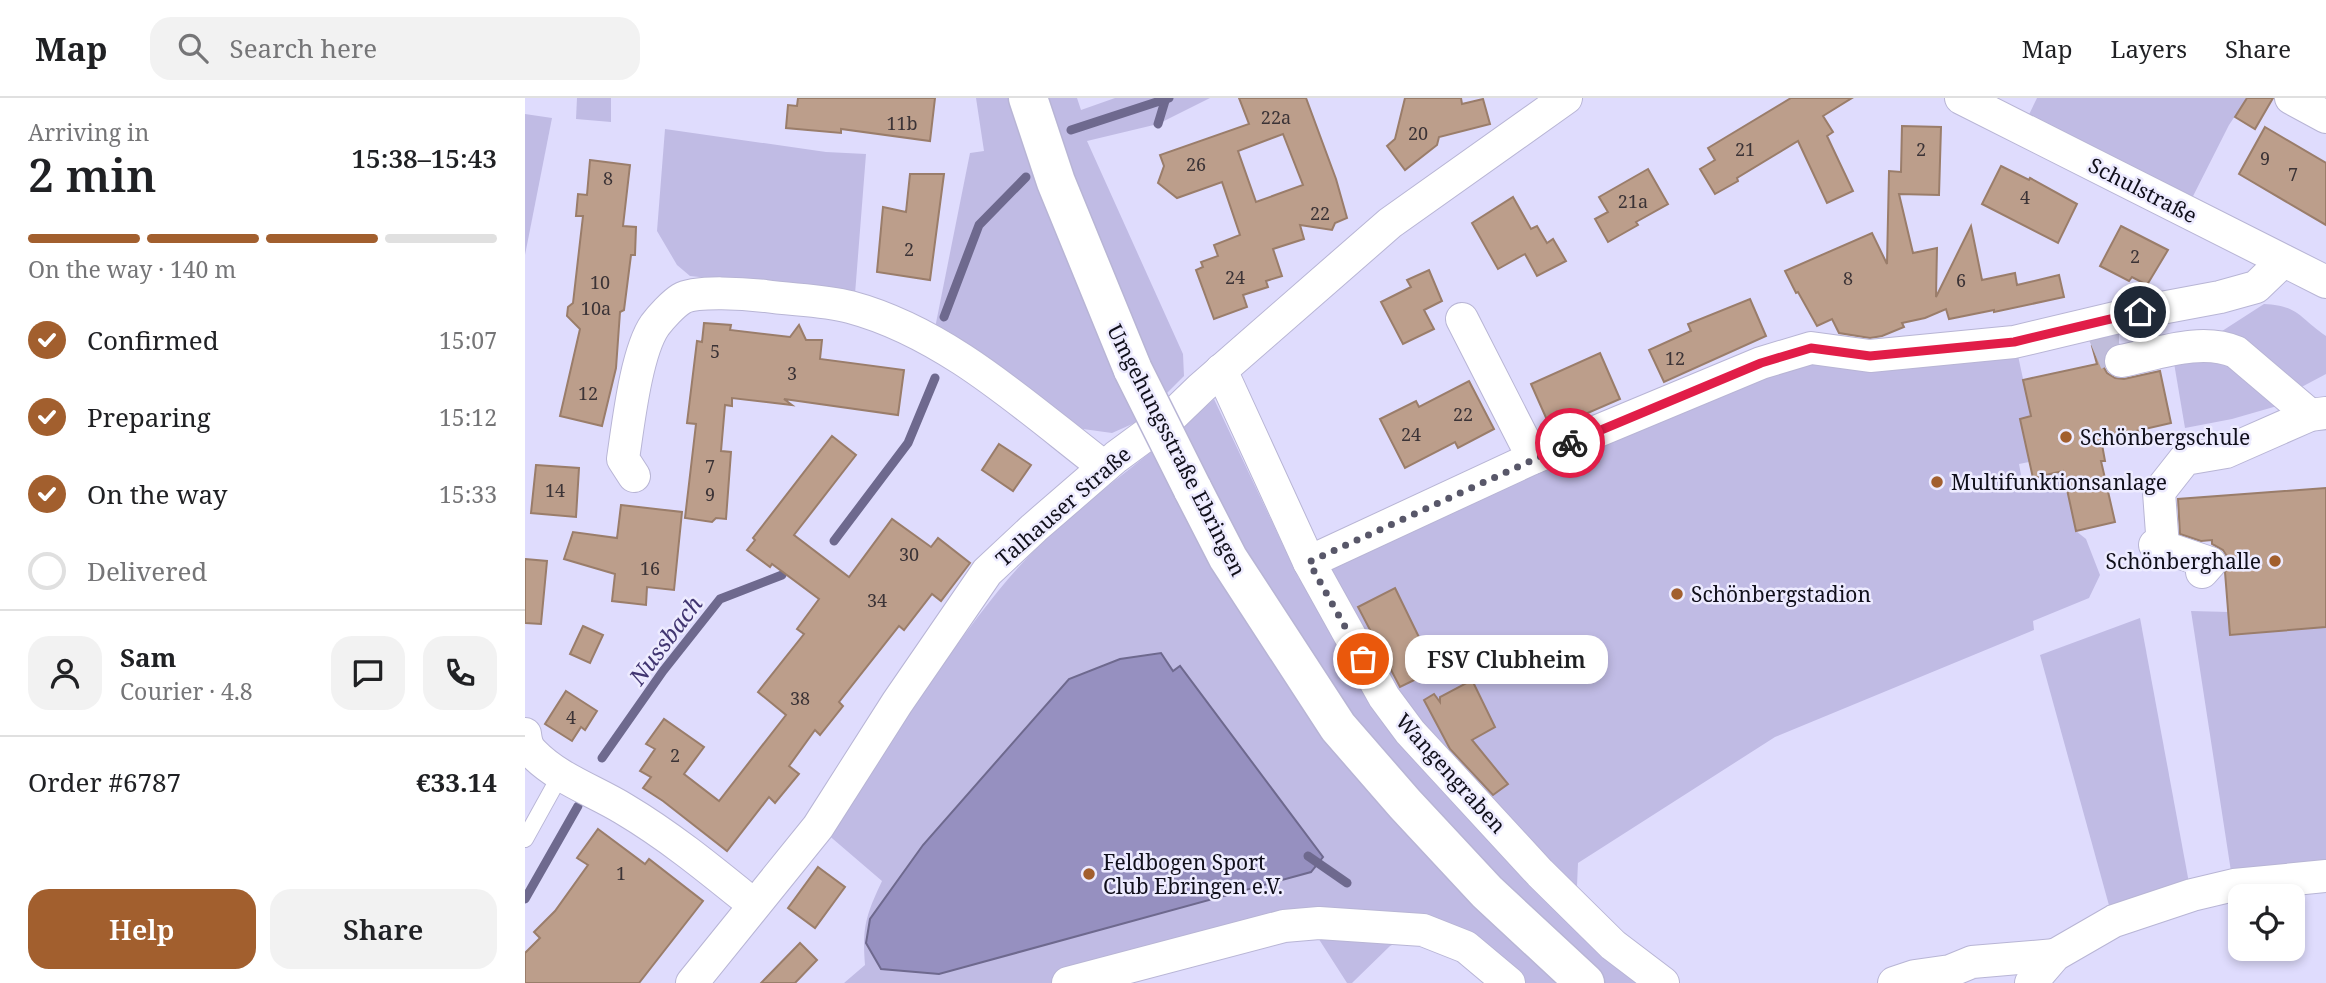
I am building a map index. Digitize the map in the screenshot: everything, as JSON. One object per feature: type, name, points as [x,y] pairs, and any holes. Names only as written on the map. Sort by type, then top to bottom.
[{"type":"street","name":"Umgehungsstraße Ebringen","points":[[1028,98],[1061,193],[1133,370],[1228,558],[1338,727],[1487,892],[1585,983]]},
{"type":"street","name":"Talhauser Straße","points":[[692,983],[818,827],[897,703],[988,572],[1034,527],[1104,467],[1173,415],[1390,223],[1566,98]]},
{"type":"street","name":"Schulstraße","points":[[1961,98],[2326,282]]},
{"type":"street","points":[[2291,98],[2326,117]]},
{"type":"street","points":[[1309,562],[1533,458],[1761,363],[1811,348],[1870,356],[2014,342],[2256,287],[2283,261]]},
{"type":"street","points":[[634,476],[623,459],[632,401],[643,355],[654,326],[682,298],[720,293],[848,306],[927,339],[976,368],[1104,467]]},
{"type":"street","points":[[1462,319],[1533,458]]},
{"type":"street","points":[[2121,361],[2202,345],[2222,346],[2236,352],[2318,414]]},
{"type":"street","name":"Wangengraben","points":[[1221,370],[1309,562],[1384,697],[1410,732],[1540,873],[1613,945],[1663,983]]},
{"type":"street","points":[[2202,572],[2210,563],[2159,546],[2159,492],[2185,459],[2226,452],[2318,414]]},
{"type":"street","points":[[525,734],[527,746],[534,754],[561,774],[625,810],[684,849],[754,905]]},
{"type":"street","points":[[2031,983],[2056,955],[2114,920],[2192,895],[2234,886],[2326,876]]},
{"type":"street","points":[[1068,983],[1302,923],[1423,930],[1466,947],[1509,983]]},
{"type":"street","points":[[1894,983],[1915,976],[1944,977],[1980,961],[2056,955]]},
{"type":"lane","points":[[525,839],[561,774]]},
{"type":"shaded area","points":[[577,98],[611,98],[611,122],[576,119]]},
{"type":"shaded area","points":[[976,98],[1077,98],[1081,110],[1115,98],[1210,98],[1158,124],[1087,141],[1183,354],[1184,376],[1139,421],[1112,433],[1083,429],[935,328],[970,153],[984,151]]},
{"type":"shaded area","points":[[2037,98],[2247,98],[2229,125],[2185,212],[2022,129]]},
{"type":"shaded area","points":[[525,114],[552,118],[525,255]]},
{"type":"shaded area","points":[[665,129],[826,152],[866,154],[855,294],[690,276],[677,265],[657,231]]},
{"type":"shaded area","points":[[2264,304],[2292,310],[2326,336],[2326,374],[2294,391],[2219,333]]},
{"type":"shaded area","points":[[2017,351],[2031,416],[2020,419],[2029,462],[2019,464],[2022,480],[2063,471],[2076,531],[2086,539],[2100,575],[2089,598],[2033,621],[2034,630],[1775,737],[1578,863],[1577,886],[1587,906],[1676,983],[1496,983],[1457,957],[1404,939],[1390,946],[1352,983],[1347,983],[1313,930],[1112,983],[844,983],[865,965],[866,922],[882,881],[826,833],[941,666],[1015,571],[1049,536],[1095,496],[1214,399],[1299,579],[1332,568],[1658,417],[1800,360]]},
{"type":"shaded area","points":[[2173,357],[2227,357],[2284,404],[2232,419],[2185,428]]},
{"type":"shaded area","points":[[2191,611],[2229,612],[2231,635],[2326,627],[2326,868],[2232,878]]},
{"type":"shaded area","points":[[2140,618],[2189,883],[2110,909],[2040,655]]},
{"type":"shaded area","points":[[1161,653],[1173,671],[1180,666],[1323,857],[1311,872],[939,974],[881,969],[866,943],[870,919],[923,845],[1069,679],[1120,659]]},
{"type":"building","points":[[798,98],[935,98],[930,141],[841,129],[841,133],[786,128],[788,105],[797,106]]},
{"type":"building","points":[[1239,98],[1306,98],[1336,179],[1347,218],[1335,223],[1332,230],[1300,225],[1304,239],[1273,249],[1282,276],[1266,281],[1268,287],[1243,295],[1247,307],[1214,319],[1196,270],[1203,267],[1201,262],[1218,256],[1214,245],[1240,235],[1222,182],[1177,198],[1158,183],[1164,166],[1160,155],[1249,124]],"holes":[[[1283,134],[1303,185],[1256,202],[1238,151]]]},
{"type":"building","points":[[1405,98],[1461,98],[1462,104],[1483,99],[1490,124],[1439,137],[1437,145],[1405,170],[1387,146],[1395,139]]},
{"type":"building","points":[[1791,98],[1852,98],[1823,116],[1833,132],[1827,136],[1853,191],[1827,203],[1798,141],[1715,194],[1700,169],[1715,160],[1708,148]]},
{"type":"building","points":[[2247,98],[2273,98],[2255,129],[2235,117]]},
{"type":"building","points":[[1902,126],[1941,127],[1939,195],[1899,194],[1913,253],[1937,248],[1936,297],[1971,226],[1982,280],[2015,273],[2017,285],[2059,275],[2064,297],[1949,319],[1946,309],[1925,318],[1902,323],[1904,327],[1870,338],[1839,333],[1832,319],[1817,326],[1785,271],[1872,233],[1887,264],[1889,171],[1901,172]]},
{"type":"building","points":[[2265,127],[2326,163],[2326,225],[2239,174]]},
{"type":"building","points":[[590,160],[630,165],[623,226],[636,227],[635,255],[631,255],[624,310],[620,312],[616,368],[602,426],[560,416],[580,329],[567,316],[568,307],[573,303],[583,216],[576,216],[578,194],[587,195]]},
{"type":"building","points":[[2001,166],[2029,180],[2030,178],[2077,204],[2058,243],[1982,204]]},
{"type":"building","points":[[1648,169],[1668,204],[1608,242],[1595,219],[1608,212],[1599,197]]},
{"type":"building","points":[[910,174],[944,174],[930,280],[877,272],[883,207],[906,212]]},
{"type":"building","points":[[1513,197],[1531,229],[1537,226],[1547,243],[1553,239],[1566,261],[1537,276],[1525,254],[1498,269],[1472,223]]},
{"type":"building","points":[[2121,226],[2168,250],[2147,285],[2132,277],[2129,281],[2100,266]]},
{"type":"building","points":[[1429,270],[1442,301],[1424,310],[1434,329],[1403,344],[1381,302],[1411,287],[1407,280]]},
{"type":"building","points":[[1750,299],[1766,336],[1664,382],[1649,350],[1691,331],[1688,324]]},
{"type":"building","points":[[704,323],[731,325],[730,330],[790,337],[799,325],[806,340],[822,340],[820,359],[904,370],[898,415],[784,399],[792,405],[732,398],[732,406],[725,405],[721,451],[731,452],[726,519],[716,518],[712,522],[685,518],[696,424],[687,423],[697,341],[702,342]]},
{"type":"building","name":"Schönbergschule","points":[[2117,340],[2118,343],[2108,348],[2103,356],[2103,366],[2107,373],[2124,379],[2160,371],[2171,423],[2101,439],[2105,461],[2101,461],[2115,522],[2076,531],[2063,471],[2033,478],[2020,419],[2031,416],[2023,380],[2097,364],[2092,346]]},
{"type":"building","points":[[1600,353],[1620,399],[1551,429],[1531,384]]},
{"type":"building","points":[[1469,381],[1494,429],[1458,448],[1455,442],[1405,468],[1380,419],[1416,401],[1419,407]]},
{"type":"building","points":[[832,436],[856,455],[794,535],[849,577],[892,519],[931,547],[938,538],[970,563],[941,601],[932,594],[904,630],[899,626],[839,702],[843,706],[820,735],[815,730],[789,766],[799,774],[775,803],[769,797],[727,851],[643,788],[651,777],[640,771],[655,749],[646,744],[664,719],[704,747],[684,774],[719,801],[786,715],[758,692],[804,634],[797,629],[819,599],[772,564],[770,567],[747,550],[755,540],[753,538]]},
{"type":"building","points":[[999,444],[1031,465],[1013,491],[982,470]]},
{"type":"building","points":[[536,465],[579,468],[576,517],[531,513]]},
{"type":"building","name":"Schönberghalle","points":[[2326,488],[2326,627],[2230,635],[2225,572],[2228,558],[2223,550],[2212,544],[2212,540],[2201,541],[2180,534],[2178,499]]},
{"type":"building","points":[[621,505],[682,512],[674,590],[647,587],[646,605],[612,601],[615,574],[564,559],[573,532],[617,538]]},
{"type":"building","points":[[525,559],[547,561],[541,624],[525,623]]},
{"type":"building","points":[[1395,588],[1435,670],[1400,687],[1358,607]]},
{"type":"building","points":[[583,626],[603,635],[590,663],[570,654]]},
{"type":"building","points":[[1472,680],[1495,727],[1472,740],[1508,784],[1493,795],[1450,749],[1424,700],[1434,694],[1440,702],[1440,697]]},
{"type":"building","points":[[566,691],[597,711],[585,730],[581,727],[572,741],[545,724]]},
{"type":"building","points":[[598,829],[645,864],[649,859],[703,901],[639,983],[525,983],[525,953],[540,938],[534,932],[555,911],[588,865],[577,858]]},
{"type":"building","points":[[818,867],[845,887],[815,928],[788,908]]},
{"type":"building","points":[[800,943],[817,960],[795,983],[761,983]]},
{"type":"waterway","name":"Nussbach","points":[[1071,130],[1169,98]]},
{"type":"waterway","points":[[1158,124],[1165,101]]},
{"type":"waterway","name":"Nussbach","points":[[944,317],[979,225],[1026,177]]},
{"type":"waterway","name":"Nussbach","points":[[834,541],[908,443],[935,378]]},
{"type":"waterway","name":"Nussbach","points":[[602,758],[663,671],[720,599],[782,575]]},
{"type":"waterway","name":"Nussbach","points":[[525,899],[578,806]]},
{"type":"waterway","points":[[1308,856],[1347,883]]},
{"type":"tunnel","points":[[2095,354],[2109,348],[2119,348]]},
{"type":"way so far","points":[[1363,659],[1309,562],[1570,443]]},
{"type":"place","name":"Schönbergschule","points":[[2066,437]]},
{"type":"place","name":"Multifunktionsanlage","points":[[1937,482]]},
{"type":"place","name":"Schönberghalle","points":[[2275,561]]},
{"type":"place","name":"Schönbergstadion","points":[[1677,594]]},
{"type":"place","name":"FSV Clubheim","points":[[1363,659]]},
{"type":"place","name":"Feldbogen Sport Club Ebringen e.V.","points":[[1089,874]]},
{"type":"route","points":[[1570,443],[1761,363],[1811,348],[1870,356],[2014,342],[2140,312]]}]
